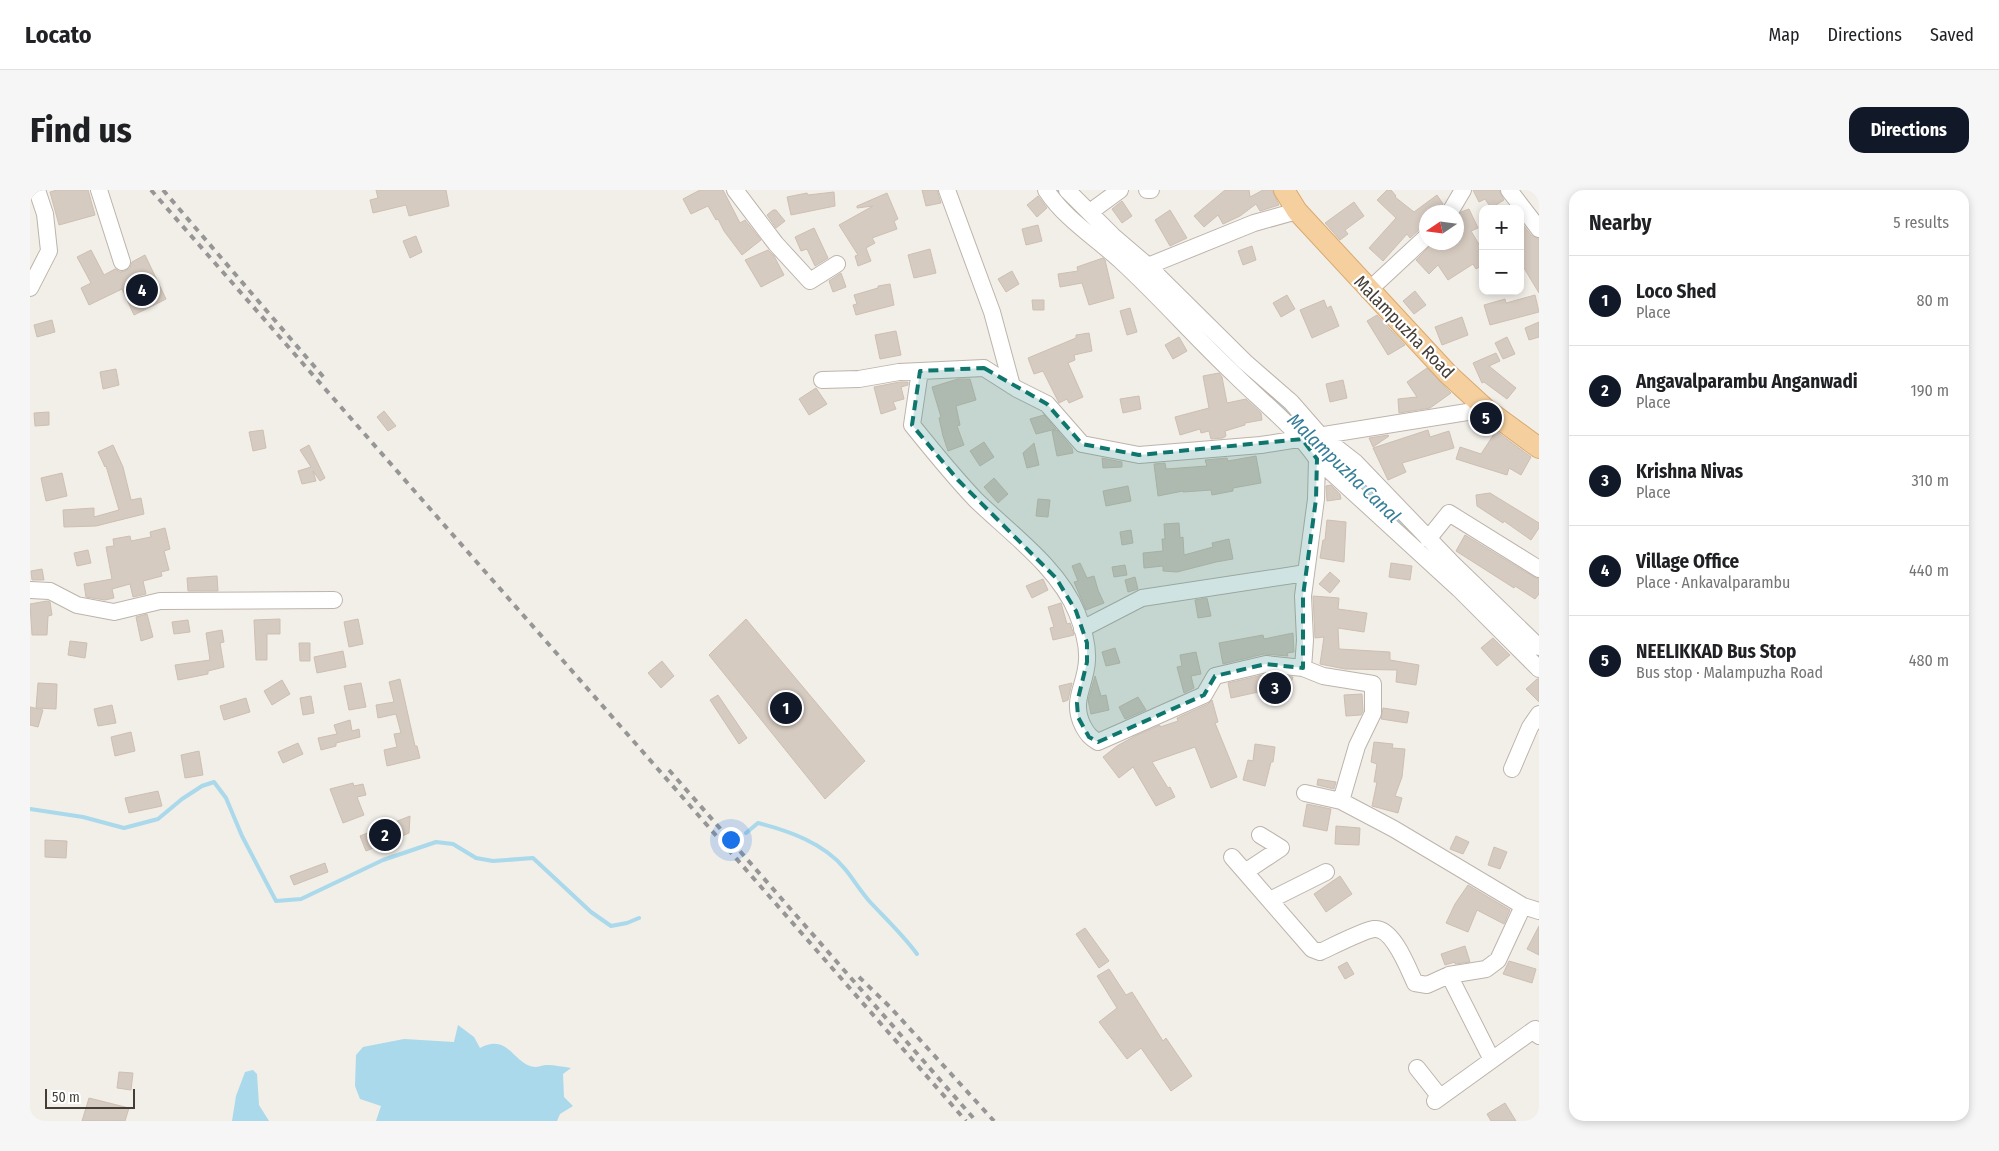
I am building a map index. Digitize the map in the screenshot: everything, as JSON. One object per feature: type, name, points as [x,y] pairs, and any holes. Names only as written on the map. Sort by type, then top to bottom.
[{"type":"main road","name":"Malampuzha Road","points":[[1284,190],[1297,211],[1368,291],[1448,374],[1486,409],[1539,448]]},
{"type":"street","points":[[30,288],[49,251],[45,214],[38,190]]},
{"type":"street","points":[[99,190],[122,262]]},
{"type":"street","points":[[735,190],[776,244],[810,282],[837,264]]},
{"type":"street","points":[[947,190],[992,312],[1012,386]]},
{"type":"street","points":[[1046,190],[1072,220],[1143,272],[1291,402],[1319,434],[1354,462],[1428,539],[1539,647]]},
{"type":"street","points":[[1068,190],[1113,236],[1233,373],[1302,438],[1317,459],[1459,589],[1539,669]]},
{"type":"street","points":[[1090,212],[1120,190]]},
{"type":"street","points":[[1454,205],[1463,190]]},
{"type":"street","points":[[1509,190],[1539,229]]},
{"type":"street","points":[[1143,272],[1254,223],[1297,211]]},
{"type":"street","points":[[1368,291],[1419,244]]},
{"type":"street","points":[[822,380],[859,379],[899,372],[984,368],[1012,386],[1047,404],[1082,444],[1139,455],[1261,445],[1319,434],[1486,409]]},
{"type":"street","points":[[920,371],[912,425],[958,480],[1056,578],[1076,611],[1087,643],[1087,662],[1077,703],[1078,717],[1089,737],[1098,742],[1204,695],[1215,676],[1266,664],[1303,668],[1323,676],[1373,684],[1373,713],[1357,746],[1341,801]]},
{"type":"street","points":[[1303,668],[1305,640],[1303,596],[1316,498],[1317,459]]},
{"type":"street","points":[[1428,539],[1449,513],[1539,569]]},
{"type":"street","points":[[1082,629],[1142,598],[1306,574]]},
{"type":"street","points":[[30,590],[50,591],[77,605],[114,612],[160,602],[334,600]]},
{"type":"street","points":[[1512,769],[1530,727],[1539,714]]},
{"type":"street","points":[[1305,792],[1341,801],[1394,829],[1524,906],[1539,911]]},
{"type":"street","points":[[1245,872],[1281,848],[1260,835]]},
{"type":"street","points":[[1232,857],[1312,949],[1320,952],[1375,929],[1387,932],[1397,947],[1415,983],[1427,985],[1448,975],[1486,969],[1498,960],[1524,906]]},
{"type":"street","points":[[1270,900],[1326,872]]},
{"type":"street","points":[[1448,975],[1492,1060]]},
{"type":"street","points":[[1417,1068],[1437,1099],[1535,1028],[1539,1036]]},
{"type":"highlighted area","points":[[984,368],[1047,404],[1082,444],[1139,455],[1302,439],[1317,459],[1316,499],[1303,596],[1303,668],[1266,664],[1215,676],[1204,695],[1098,742],[1089,737],[1078,717],[1077,703],[1087,662],[1087,643],[1076,611],[1056,578],[958,480],[912,425],[920,371]]},
{"type":"water","points":[[458,1025],[474,1037],[480,1048],[490,1044],[498,1044],[504,1046],[528,1065],[535,1067],[547,1065],[571,1068],[563,1074],[564,1097],[573,1106],[560,1114],[557,1121],[376,1121],[381,1106],[360,1099],[355,1086],[356,1055],[363,1047],[404,1039],[454,1042]]},
{"type":"water","points":[[253,1070],[257,1074],[259,1105],[269,1121],[232,1121],[236,1096],[245,1072]]},
{"type":"building","points":[[57,190],[88,190],[95,215],[59,225],[50,192]]},
{"type":"building","points":[[376,190],[446,190],[449,206],[409,216],[406,205],[373,213],[370,200],[378,198]]},
{"type":"building","points":[[700,190],[723,190],[740,223],[745,220],[761,240],[742,255],[708,206],[691,214],[683,199]]},
{"type":"building","points":[[922,190],[937,190],[941,203],[926,206]]},
{"type":"building","points":[[1225,190],[1249,190],[1250,197],[1263,190],[1272,190],[1279,205],[1260,211],[1256,204],[1240,216],[1223,224],[1218,215],[1204,227],[1194,216]]},
{"type":"building","points":[[1387,190],[1391,190],[1395,197],[1414,212],[1419,208],[1419,230],[1410,238],[1407,234],[1383,261],[1369,248],[1396,218],[1377,200]]},
{"type":"building","points":[[1473,190],[1499,190],[1504,200],[1496,205],[1489,205],[1485,199],[1479,202]]},
{"type":"building","points":[[834,192],[835,206],[791,215],[787,197],[807,193],[808,195]]},
{"type":"building","points":[[887,193],[898,219],[894,221],[897,229],[872,238],[875,243],[866,248],[871,261],[858,266],[855,256],[858,255],[839,225],[873,206],[857,208],[857,206]]},
{"type":"building","points":[[1437,195],[1442,205],[1423,205]]},
{"type":"building","points":[[1038,196],[1047,208],[1037,217],[1027,205]]},
{"type":"building","points":[[1122,201],[1132,216],[1122,223],[1112,209]]},
{"type":"building","points":[[1354,202],[1364,216],[1345,230],[1348,234],[1340,240],[1325,223]]},
{"type":"building","points":[[1469,209],[1478,228],[1471,231],[1479,244],[1479,267],[1476,269],[1473,264],[1448,280],[1438,265],[1429,274],[1416,260],[1426,250],[1464,250],[1464,211]]},
{"type":"building","points":[[776,210],[785,221],[776,228],[767,215]]},
{"type":"building","points":[[1170,210],[1187,238],[1170,246],[1155,220]]},
{"type":"building","points":[[1038,225],[1042,241],[1026,245],[1022,229]]},
{"type":"building","points":[[1524,226],[1531,235],[1539,239],[1539,293],[1524,268]]},
{"type":"building","points":[[814,228],[828,258],[815,266],[807,249],[801,251],[795,237]]},
{"type":"building","points":[[416,236],[422,252],[410,258],[403,241]]},
{"type":"building","points":[[1252,246],[1256,260],[1243,265],[1238,251]]},
{"type":"building","points":[[930,249],[936,273],[914,278],[908,255]]},
{"type":"building","points":[[91,250],[104,275],[115,269],[120,272],[125,271],[130,268],[132,262],[145,255],[166,299],[134,315],[122,289],[89,305],[81,288],[91,283],[77,257]]},
{"type":"building","points":[[768,250],[774,256],[784,275],[761,287],[745,260]]},
{"type":"building","points":[[1103,258],[1114,298],[1089,305],[1082,283],[1060,287],[1058,274],[1078,271],[1077,267]]},
{"type":"building","points":[[1012,271],[1019,284],[1006,292],[998,279]]},
{"type":"building","points":[[841,273],[846,287],[833,292],[829,281]]},
{"type":"building","points":[[890,284],[894,305],[856,315],[853,305],[857,304],[854,295],[878,288],[878,286]]},
{"type":"building","points":[[1415,291],[1426,305],[1414,314],[1403,301]]},
{"type":"building","points":[[1287,295],[1295,309],[1281,317],[1273,303]]},
{"type":"building","points":[[1535,295],[1539,312],[1490,325],[1484,305],[1505,299],[1506,303]]},
{"type":"building","points":[[1032,300],[1044,300],[1044,310],[1033,310]]},
{"type":"building","points":[[1324,300],[1327,308],[1331,306],[1339,326],[1312,338],[1300,310]]},
{"type":"building","points":[[1130,308],[1137,332],[1127,335],[1120,311]]},
{"type":"building","points":[[1377,315],[1405,345],[1388,355],[1367,321]]},
{"type":"building","points":[[1462,317],[1468,335],[1442,345],[1435,327]]},
{"type":"building","points":[[52,320],[55,332],[37,337],[34,325]]},
{"type":"building","points":[[1539,322],[1539,337],[1529,340],[1525,328]]},
{"type":"building","points":[[896,331],[901,355],[880,359],[875,335]]},
{"type":"building","points":[[1089,333],[1092,351],[1074,355],[1075,360],[1068,363],[1083,397],[1069,403],[1067,399],[1059,403],[1043,371],[1034,374],[1028,358],[1076,338],[1076,335]]},
{"type":"building","points":[[1179,337],[1187,351],[1173,359],[1165,345]]},
{"type":"building","points":[[1507,337],[1515,354],[1503,359],[1495,343]]},
{"type":"building","points":[[1496,353],[1500,361],[1489,366],[1516,388],[1507,399],[1484,382],[1482,383],[1473,363]]},
{"type":"building","points":[[1427,368],[1451,393],[1430,408],[1399,413],[1398,399],[1417,397],[1407,382]]},
{"type":"building","points":[[116,369],[119,385],[103,389],[100,372]]},
{"type":"building","points":[[1219,373],[1222,377],[1227,403],[1246,399],[1261,413],[1262,420],[1245,423],[1245,425],[1225,431],[1226,436],[1223,438],[1211,439],[1209,431],[1201,433],[1200,429],[1180,435],[1175,417],[1209,408],[1203,376]]},
{"type":"building","points":[[958,379],[970,379],[976,400],[956,406],[960,425],[957,426],[964,445],[948,451],[932,387]]},
{"type":"building","points":[[1343,380],[1347,398],[1330,402],[1326,384]]},
{"type":"building","points":[[908,382],[908,385],[901,387],[904,399],[893,402],[896,409],[881,414],[874,387]]},
{"type":"building","points":[[816,388],[827,404],[809,415],[799,399]]},
{"type":"building","points":[[1139,396],[1141,409],[1123,413],[1120,399]]},
{"type":"building","points":[[384,411],[396,426],[388,431],[377,417]]},
{"type":"building","points":[[49,412],[49,425],[35,426],[34,413]]},
{"type":"building","points":[[1044,415],[1056,429],[1036,434],[1030,419]]},
{"type":"building","points":[[263,430],[266,448],[253,451],[249,432]]},
{"type":"building","points":[[1057,430],[1072,448],[1073,453],[1057,456],[1052,431]]},
{"type":"building","points":[[1428,430],[1430,437],[1449,431],[1454,448],[1402,463],[1406,472],[1388,480],[1373,448]]},
{"type":"building","points":[[1496,431],[1531,457],[1521,475],[1509,468],[1507,475],[1456,459],[1460,447],[1481,454]]},
{"type":"building","points":[[1388,435],[1373,447],[1369,438]]},
{"type":"building","points":[[984,442],[994,457],[980,466],[970,451]]},
{"type":"building","points":[[1034,443],[1039,465],[1027,468],[1023,453]]},
{"type":"building","points":[[113,445],[123,467],[131,500],[141,498],[144,514],[96,526],[64,527],[63,510],[94,508],[94,517],[119,510],[106,466],[98,452]]},
{"type":"building","points":[[309,445],[325,478],[320,481],[313,471],[316,481],[302,484],[298,471],[311,467],[300,450]]},
{"type":"building","points":[[1256,456],[1261,483],[1233,488],[1233,491],[1212,495],[1211,490],[1183,491],[1158,496],[1154,464],[1165,463],[1166,469],[1207,466],[1205,460],[1227,458],[1228,461]]},
{"type":"building","points":[[1102,458],[1122,462],[1122,467],[1103,468]]},
{"type":"building","points":[[62,473],[67,496],[46,501],[41,478]]},
{"type":"building","points":[[994,478],[1008,494],[998,503],[984,487]]},
{"type":"building","points":[[1331,485],[1340,494],[1341,499],[1327,501],[1326,486]]},
{"type":"building","points":[[1128,486],[1131,501],[1106,506],[1103,491]]},
{"type":"building","points":[[1490,493],[1539,523],[1539,528],[1531,540],[1504,521],[1503,523],[1477,506],[1476,495]]},
{"type":"building","points":[[1038,499],[1050,500],[1048,517],[1036,516]]},
{"type":"building","points":[[1327,520],[1346,522],[1344,562],[1320,558],[1323,540],[1325,540]]},
{"type":"building","points":[[1179,523],[1180,538],[1183,537],[1184,555],[1213,547],[1212,543],[1229,539],[1233,559],[1177,572],[1163,571],[1163,566],[1144,568],[1143,553],[1163,551],[1162,539],[1165,539],[1164,524]]},
{"type":"building","points":[[165,528],[170,549],[164,551],[169,570],[161,572],[162,576],[143,581],[146,594],[133,597],[130,584],[112,589],[114,598],[105,600],[86,597],[84,584],[112,579],[106,547],[114,546],[113,539],[130,536],[131,541],[151,537],[150,532]]},
{"type":"building","points":[[1131,530],[1133,543],[1122,545],[1120,532]]},
{"type":"building","points":[[1465,535],[1539,579],[1539,594],[1535,599],[1515,586],[1514,588],[1456,551]]},
{"type":"building","points":[[88,550],[91,563],[77,566],[74,553]]},
{"type":"building","points":[[1080,563],[1087,578],[1094,576],[1104,603],[1086,610],[1074,582],[1078,581],[1072,566]]},
{"type":"building","points":[[1391,563],[1412,566],[1410,580],[1389,577]]},
{"type":"building","points":[[1125,565],[1127,575],[1114,577],[1112,567]]},
{"type":"building","points":[[42,569],[44,580],[32,580],[31,571]]},
{"type":"building","points":[[1330,572],[1340,581],[1330,593],[1319,584]]},
{"type":"building","points":[[217,576],[218,591],[188,591],[187,578]]},
{"type":"building","points":[[1135,577],[1138,589],[1128,592],[1125,580]]},
{"type":"building","points":[[1043,579],[1048,590],[1032,598],[1026,586]]},
{"type":"building","points":[[1313,596],[1339,598],[1338,609],[1367,613],[1364,632],[1338,628],[1339,649],[1390,652],[1390,660],[1419,665],[1416,685],[1396,682],[1397,670],[1345,669],[1320,664],[1324,637],[1315,638]]},
{"type":"building","points":[[1207,598],[1211,616],[1198,618],[1195,600]]},
{"type":"building","points":[[50,602],[52,615],[48,616],[47,635],[32,635],[30,604]]},
{"type":"building","points":[[1061,603],[1067,624],[1070,623],[1074,635],[1053,640],[1050,628],[1054,627],[1048,607]]},
{"type":"building","points":[[147,614],[153,637],[141,641],[136,617]]},
{"type":"building","points":[[280,619],[280,634],[267,634],[267,660],[256,660],[254,620]]},
{"type":"building","points":[[358,619],[363,644],[349,647],[344,622]]},
{"type":"building","points":[[746,619],[865,761],[825,799],[709,655]]},
{"type":"building","points":[[188,620],[190,632],[174,634],[172,622]]},
{"type":"building","points":[[222,630],[224,642],[220,643],[224,667],[208,671],[208,674],[178,680],[175,665],[210,660],[206,633]]},
{"type":"building","points":[[1293,633],[1294,652],[1287,653],[1288,656],[1264,654],[1223,664],[1219,643],[1263,635],[1264,639]]},
{"type":"building","points":[[1493,638],[1510,655],[1497,666],[1481,648]]},
{"type":"building","points":[[70,641],[87,643],[85,658],[68,655]]},
{"type":"building","points":[[299,643],[310,643],[310,661],[300,661]]},
{"type":"building","points":[[1115,648],[1120,663],[1106,666],[1102,652]]},
{"type":"building","points":[[343,651],[346,667],[317,673],[314,657]]},
{"type":"building","points":[[1196,652],[1201,674],[1191,676],[1194,688],[1184,693],[1177,667],[1182,666],[1180,655]]},
{"type":"building","points":[[662,661],[674,676],[661,688],[648,673]]},
{"type":"building","points":[[1267,674],[1293,677],[1280,697],[1263,697],[1263,691],[1231,698],[1228,683]]},
{"type":"building","points":[[1095,676],[1101,696],[1106,695],[1109,710],[1091,714],[1088,700]]},
{"type":"building","points":[[400,679],[415,746],[417,746],[420,758],[387,766],[384,750],[397,747],[394,734],[401,733],[396,714],[378,718],[376,705],[394,702],[389,682]]},
{"type":"building","points":[[1539,679],[1539,702],[1526,689]]},
{"type":"building","points":[[282,680],[290,694],[272,705],[264,691]]},
{"type":"building","points":[[38,683],[57,684],[56,709],[36,708]]},
{"type":"building","points":[[361,683],[366,707],[349,710],[344,686]]},
{"type":"building","points":[[1072,683],[1068,700],[1063,702],[1059,686]]},
{"type":"building","points":[[1362,694],[1363,711],[1361,715],[1346,716],[1344,695]]},
{"type":"building","points":[[718,695],[747,738],[739,744],[710,700]]},
{"type":"building","points":[[311,696],[314,713],[303,715],[300,698]]},
{"type":"building","points":[[1138,697],[1146,710],[1125,719],[1119,707]]},
{"type":"building","points":[[246,698],[250,712],[224,720],[220,706]]},
{"type":"building","points":[[1212,700],[1218,722],[1215,723],[1237,777],[1211,788],[1195,747],[1152,762],[1175,797],[1156,806],[1133,767],[1119,778],[1103,757],[1117,746],[1135,736],[1160,725],[1160,727],[1178,721],[1177,718],[1208,704]]},
{"type":"building","points":[[112,705],[116,723],[98,726],[94,709]]},
{"type":"building","points":[[30,707],[43,710],[38,727],[30,725]]},
{"type":"building","points":[[1383,708],[1409,712],[1407,723],[1381,719]]},
{"type":"building","points":[[350,720],[352,731],[359,729],[360,737],[336,743],[336,746],[321,750],[318,738],[337,734],[334,725]]},
{"type":"building","points":[[131,732],[135,751],[115,756],[111,737]]},
{"type":"building","points":[[1374,742],[1393,744],[1392,748],[1405,749],[1402,777],[1395,796],[1402,798],[1398,813],[1372,806],[1377,782],[1374,782],[1377,764],[1371,762]]},
{"type":"building","points":[[298,743],[303,754],[283,763],[278,752]]},
{"type":"building","points":[[1255,744],[1275,747],[1273,762],[1271,762],[1265,786],[1243,780],[1248,760],[1253,761]]},
{"type":"building","points":[[199,751],[203,775],[185,778],[181,755]]},
{"type":"building","points":[[1318,779],[1336,782],[1334,789],[1317,785]]},
{"type":"building","points":[[353,783],[354,786],[363,784],[366,795],[357,797],[364,815],[343,823],[330,789]]},
{"type":"building","points":[[158,791],[162,806],[129,813],[125,798]]},
{"type":"building","points":[[1307,804],[1331,809],[1327,831],[1303,826]]},
{"type":"building","points":[[410,816],[409,833],[366,851],[360,836]]},
{"type":"building","points":[[1336,826],[1360,828],[1359,845],[1335,844]]},
{"type":"building","points":[[1456,836],[1469,842],[1463,854],[1450,849]]},
{"type":"building","points":[[45,840],[67,841],[66,858],[45,857]]},
{"type":"building","points":[[1494,847],[1507,852],[1500,869],[1488,865]]},
{"type":"building","points":[[325,863],[328,872],[294,885],[290,876]]},
{"type":"building","points":[[1340,876],[1352,894],[1326,912],[1314,894]]},
{"type":"building","points":[[1468,885],[1510,910],[1504,924],[1477,910],[1468,932],[1446,923],[1455,904]]},
{"type":"building","points":[[1539,926],[1539,955],[1527,949]]},
{"type":"building","points":[[1085,928],[1109,961],[1099,968],[1076,934]]},
{"type":"building","points":[[1465,946],[1470,962],[1455,964],[1455,962],[1445,965],[1441,954]]},
{"type":"building","points":[[1509,961],[1536,969],[1532,983],[1503,974]]},
{"type":"building","points":[[1347,962],[1354,974],[1345,979],[1338,967]]},
{"type":"building","points":[[1109,969],[1126,995],[1132,992],[1163,1041],[1166,1038],[1192,1076],[1171,1091],[1141,1048],[1127,1059],[1099,1022],[1117,1008],[1097,976]]},
{"type":"building","points":[[119,1072],[133,1073],[131,1090],[117,1088]]},
{"type":"building","points":[[89,1098],[129,1108],[125,1121],[82,1121]]},
{"type":"building","points":[[1505,1103],[1516,1121],[1491,1121],[1487,1114]]},
{"type":"waterway","name":"Malampuzha Canal","points":[[1058,190],[1100,235]]},
{"type":"waterway","name":"Malampuzha Canal","points":[[1245,372],[1411,535]]},
{"type":"waterway","points":[[30,809],[83,817],[124,828],[158,819],[182,799],[202,786],[214,782],[226,798],[242,836],[276,901],[301,899],[383,860],[436,842],[453,844],[476,858],[493,861],[533,858],[591,912],[611,926],[627,923],[639,918]]},
{"type":"waterway","points":[[746,833],[758,823],[794,834],[827,852],[845,869],[867,899],[901,934],[917,954]]},
{"type":"railway","points":[[151,190],[966,1121]]},
{"type":"railway","points":[[163,190],[326,380]]},
{"type":"railway","points":[[669,770],[976,1121]]},
{"type":"railway","points":[[859,977],[890,1007],[994,1121]]},
{"type":"place","name":"Village Office","points":[[142,290]]},
{"type":"place","name":"NEELIKKAD Bus Stop","points":[[1486,418]]},
{"type":"place","name":"Krishna Nivas","points":[[1275,688]]},
{"type":"place","name":"Loco Shed","points":[[786,708]]},
{"type":"place","name":"Angavalparambu Anganwadi","points":[[385,835]]}]
